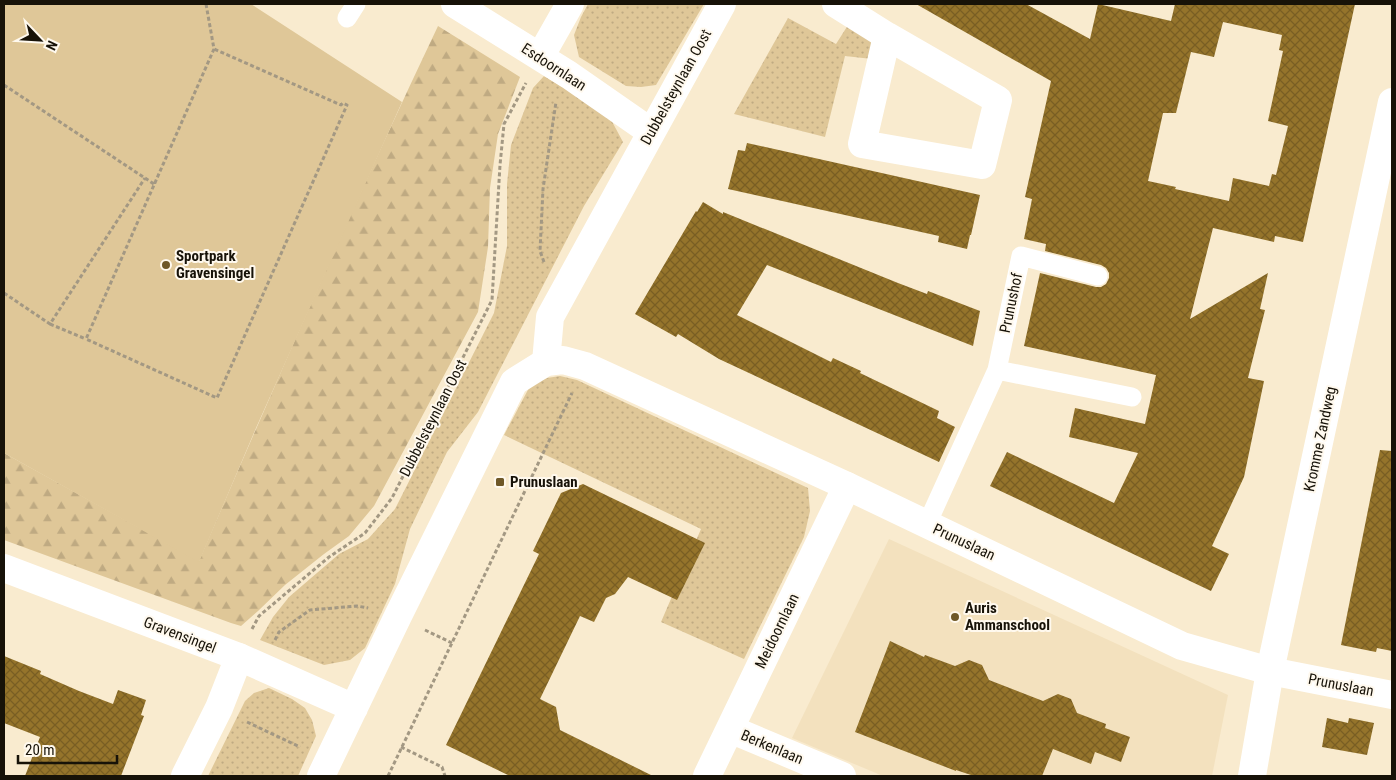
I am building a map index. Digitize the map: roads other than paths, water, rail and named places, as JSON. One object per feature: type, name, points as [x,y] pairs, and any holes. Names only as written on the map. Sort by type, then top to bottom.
[{"type":"street","name":"Esdoornlaan","points":[[455,4],[569,75],[651,132]]},
{"type":"street","points":[[540,57],[570,4]]},
{"type":"street","name":"Dubbelsteynlaan Oost","points":[[546,362],[550,317],[722,4]]},
{"type":"street","points":[[836,4],[887,36],[998,100],[982,165],[862,144],[887,36]]},
{"type":"street","name":"Kromme Zandweg","points":[[1252,776],[1270,671],[1392,102]]},
{"type":"street","name":"Prunuslaan","points":[[546,362],[564,360],[585,366],[847,486],[1182,646],[1270,671],[1392,695]]},
{"type":"street","points":[[325,768],[514,382],[546,362]]},
{"type":"street","name":"Meidoornlaan","points":[[707,776],[847,486]]},
{"type":"street","name":"Gravensingel","points":[[4,568],[250,661],[354,708]]},
{"type":"street","points":[[185,776],[219,708],[250,661]]},
{"type":"street","name":"Berkenlaan","points":[[730,729],[842,776]]},
{"type":"lane","name":"Prunushof","points":[[927,524],[997,370],[1020,256],[1098,276]]},
{"type":"lane","points":[[997,370],[1132,397]]},
{"type":"place","name":"Sportpark Gravensingel","points":[[166,265]]},
{"type":"place","name":"Prunuslaan","points":[[500,482]]},
{"type":"place","name":"Auris Ammanschool","points":[[955,617]]}]
